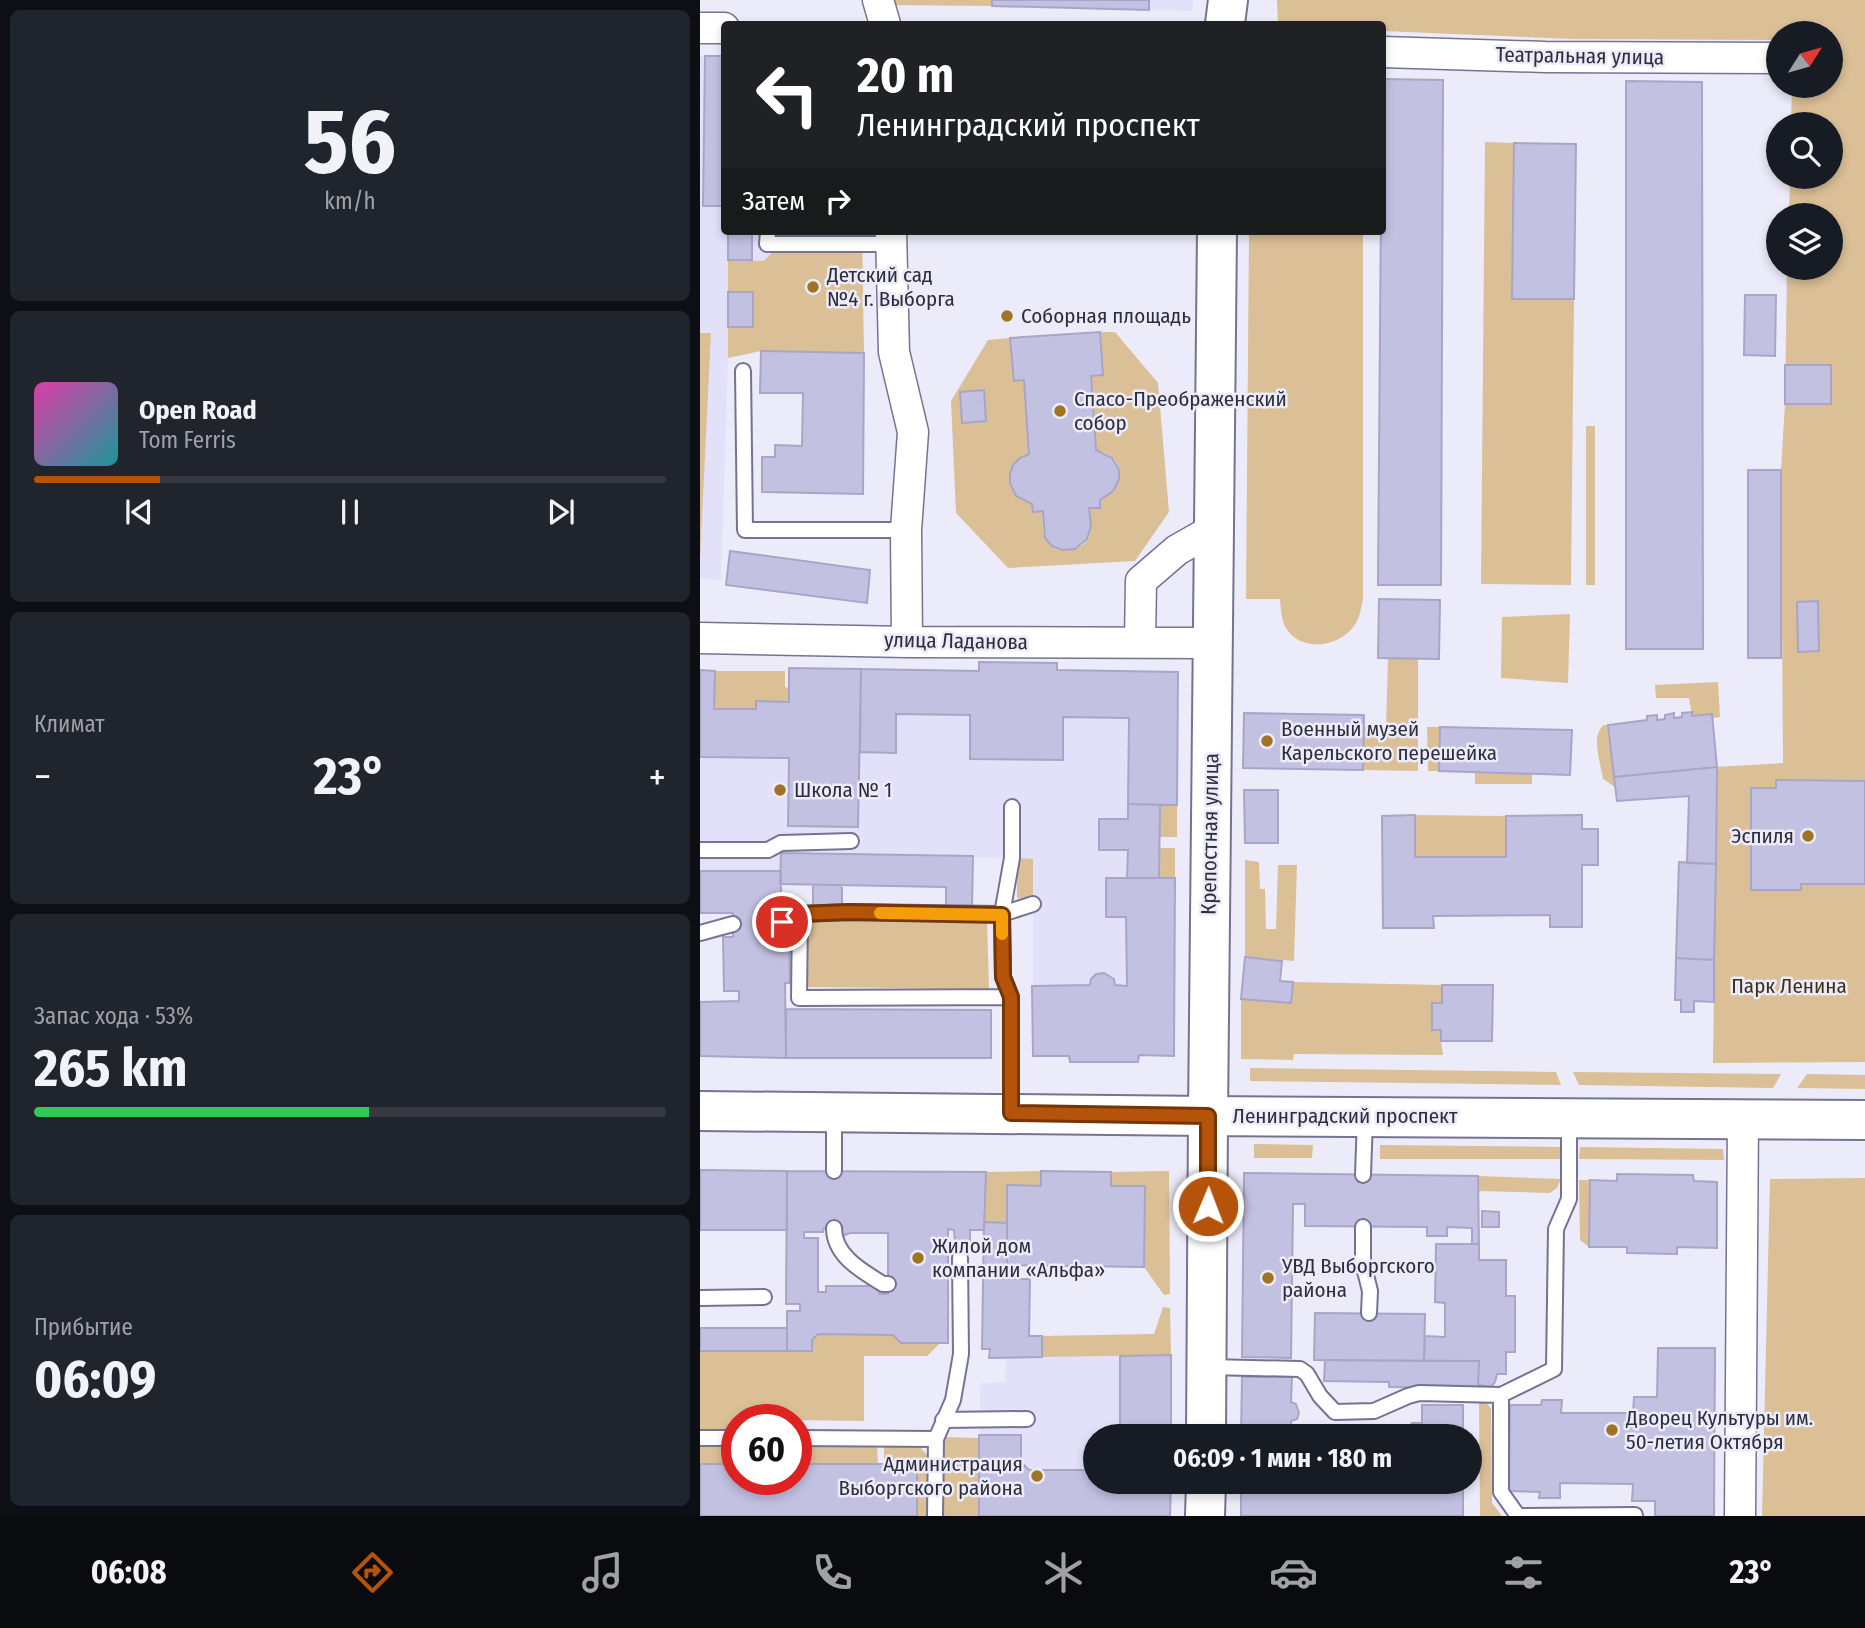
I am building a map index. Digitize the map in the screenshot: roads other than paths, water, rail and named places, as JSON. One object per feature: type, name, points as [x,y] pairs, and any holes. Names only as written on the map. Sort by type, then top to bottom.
[{"type":"street","points":[[878,0],[884,21]]},
{"type":"street","points":[[1225,21],[1228,0]]},
{"type":"street","points":[[700,28],[721,28]]},
{"type":"street","name":"Театральная улица","points":[[1386,52],[1545,57],[1766,58]]},
{"type":"street","name":"Крепостная улица","points":[[1206,1424],[1217,235]]},
{"type":"street","points":[[891,238],[894,352],[913,432],[906,530],[907,642]]},
{"type":"street","points":[[1140,642],[1141,581],[1177,550],[1214,529]]},
{"type":"street","name":"улица Ладанова","points":[[700,638],[1212,643]]},
{"type":"street","name":"Ленинградский проспект","points":[[700,1111],[1865,1120]]},
{"type":"street","points":[[1740,1516],[1743,1118]]},
{"type":"street","points":[[1205,1516],[1206,1494]]},
{"type":"lane","points":[[768,235],[767,244],[891,238]]},
{"type":"lane","points":[[743,371],[745,530],[906,530]]},
{"type":"lane","points":[[1011,1113],[1011,997],[1003,977],[1002,915],[1012,858],[1012,807]]},
{"type":"lane","points":[[700,850],[768,850],[781,843],[851,841]]},
{"type":"lane","points":[[782,922],[800,914],[849,912],[1002,915],[1033,904]]},
{"type":"lane","points":[[800,914],[799,998],[1011,997]]},
{"type":"lane","points":[[700,933],[733,924]]},
{"type":"lane","points":[[834,1111],[834,1171]]},
{"type":"lane","points":[[1363,1175],[1365,1116]]},
{"type":"lane","points":[[1205,1367],[1300,1369],[1307,1374],[1320,1396],[1335,1412],[1374,1411],[1419,1393],[1501,1395],[1554,1369],[1556,1229],[1569,1199],[1569,1118]]},
{"type":"lane","points":[[1363,1227],[1363,1263],[1370,1291],[1370,1313]]},
{"type":"lane","points":[[834,1228],[834,1238],[842,1253],[856,1267],[883,1284],[888,1284]]},
{"type":"lane","points":[[936,1516],[936,1438],[953,1400],[961,1354],[955,1284],[960,1258]]},
{"type":"lane","points":[[700,1298],[764,1297]]},
{"type":"lane","points":[[1501,1395],[1501,1492],[1518,1516],[1635,1516]]},
{"type":"lane","points":[[943,1420],[1027,1419]]},
{"type":"lane","points":[[700,1438],[721,1438]]},
{"type":"lane","points":[[812,1438],[936,1438]]},
{"type":"place","name":"Детский сад №4 г. Выборга","points":[[813,287]]},
{"type":"place","name":"Соборная площадь","points":[[1007,316]]},
{"type":"place","name":"Спасо-Преображенский собор","points":[[1060,411]]},
{"type":"place","name":"Военный музей Карельского перешейка","points":[[1267,741]]},
{"type":"place","name":"Школа № 1","points":[[780,790]]},
{"type":"place","name":"Эспиля","points":[[1808,836]]},
{"type":"place","name":"Жилой дом компании «Альфа»","points":[[918,1258]]},
{"type":"place","name":"УВД Выборгского района","points":[[1268,1278]]},
{"type":"place","name":"Дворец Культуры им. 50-летия Октября","points":[[1612,1430]]},
{"type":"place","name":"Администрация Выборгского района","points":[[1037,1476]]},
{"type":"park label","name":"Парк Ленина","points":[[1789,986]]}]
